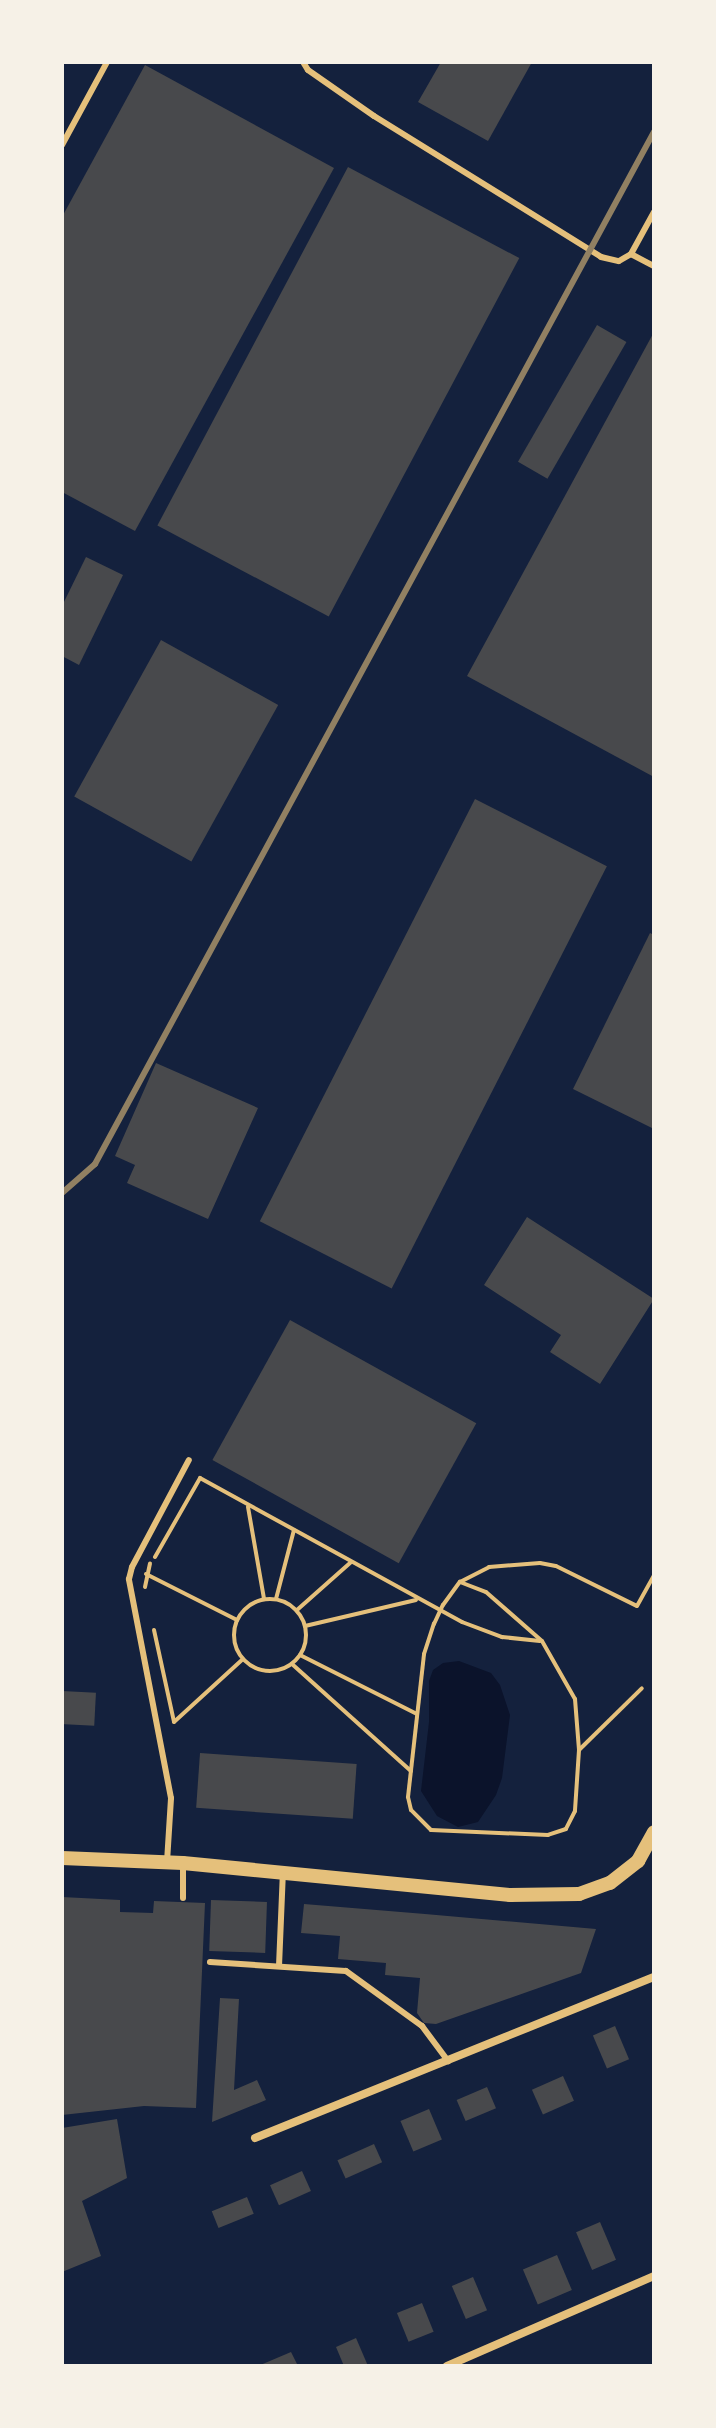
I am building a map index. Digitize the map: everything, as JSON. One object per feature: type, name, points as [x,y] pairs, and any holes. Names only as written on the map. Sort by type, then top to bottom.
[{"type":"street","points":[[62,1858],[175,1863],[510,1895],[579,1894],[610,1883],[638,1861],[654,1832]]},
{"type":"street","points":[[255,2138],[654,1977]]},
{"type":"street","points":[[447,2366],[654,2276]]},
{"type":"lane","points":[[62,145],[107,62]]},
{"type":"lane","points":[[303,62],[308,70],[374,116],[590,251],[619,261],[631,254],[654,212]]},
{"type":"lane","points":[[631,254],[654,266]]},
{"type":"lane","points":[[183,1898],[175,1863],[171,1798],[130,1594],[132,1567],[189,1460]]},
{"type":"lane","points":[[279,1966],[283,1872]]},
{"type":"lane","points":[[210,1962],[346,1971],[422,2026],[448,2061]]},
{"type":"path","points":[[148,1599],[147,1575],[200,1478],[440,1611],[502,1637],[542,1641]]},
{"type":"path","points":[[248,1505],[264,1599]]},
{"type":"path","points":[[276,1599],[294,1530]]},
{"type":"path","points":[[297,1610],[351,1562]]},
{"type":"path","points":[[460,1582],[486,1592],[542,1641],[567,1680],[575,1699],[579,1750],[575,1811],[566,1829],[548,1835],[431,1830],[411,1810],[408,1797],[424,1654],[440,1611],[460,1582],[489,1567],[540,1563],[556,1566],[637,1606],[654,1575]]},
{"type":"path","points":[[132,1567],[237,1620]]},
{"type":"path","points":[[264,1599],[276,1599],[297,1610],[305,1626],[305,1644],[300,1655],[292,1664],[270,1671],[252,1667],[243,1659],[234,1637],[237,1620],[248,1606],[264,1599]]},
{"type":"path","points":[[305,1626],[418,1599]]},
{"type":"path","points":[[151,1615],[174,1722]]},
{"type":"path","points":[[300,1655],[417,1714]]},
{"type":"path","points":[[160,1735],[243,1659]]},
{"type":"path","points":[[292,1664],[411,1771]]},
{"type":"path","points":[[579,1750],[642,1688]]},
{"type":"water","points":[[459,1661],[491,1673],[500,1685],[510,1715],[502,1778],[496,1795],[478,1822],[458,1827],[437,1816],[421,1791],[429,1722],[429,1681],[433,1670],[443,1663]]},
{"type":"building","points":[[441,62],[532,62],[488,141],[418,102]]},
{"type":"building","points":[[145,65],[334,168],[135,531],[62,492],[62,217]]},
{"type":"building","points":[[348,167],[519,258],[329,617],[157,525]]},
{"type":"building","points":[[597,325],[626,342],[547,479],[518,462]]},
{"type":"building","points":[[654,332],[654,777],[467,676]]},
{"type":"building","points":[[86,557],[123,575],[79,665],[62,656],[62,606]]},
{"type":"building","points":[[161,640],[278,705],[191,862],[74,797]]},
{"type":"building","points":[[475,799],[607,866],[392,1289],[260,1221]]},
{"type":"building","points":[[650,933],[654,935],[654,1129],[573,1089]]},
{"type":"building","points":[[156,1063],[258,1108],[208,1219],[127,1183],[135,1165],[115,1156]]},
{"type":"building","points":[[527,1217],[654,1299],[600,1384],[550,1352],[561,1335],[484,1285]]},
{"type":"building","points":[[290,1320],[476,1423],[399,1563],[212,1460]]},
{"type":"building","points":[[62,1691],[96,1693],[94,1726],[62,1724]]},
{"type":"building","points":[[200,1753],[357,1764],[353,1819],[196,1808]]},
{"type":"building","points":[[62,1897],[120,1900],[120,1912],[153,1913],[154,1901],[205,1903],[196,2108],[144,2106],[62,2115]]},
{"type":"building","points":[[211,1900],[267,1902],[265,1953],[209,1951]]},
{"type":"building","points":[[304,1904],[596,1929],[581,1973],[436,2024],[424,2023],[417,2013],[420,1978],[385,1975],[386,1963],[338,1959],[340,1936],[301,1933]]},
{"type":"building","points":[[220,1998],[239,1999],[234,2090],[257,2080],[266,2100],[212,2122]]},
{"type":"building","points":[[615,2026],[629,2059],[607,2069],[593,2035]]},
{"type":"building","points":[[563,2076],[574,2101],[543,2114],[532,2090]]},
{"type":"building","points":[[487,2087],[496,2108],[466,2121],[457,2100]]},
{"type":"building","points":[[429,2109],[442,2139],[413,2151],[400,2121]]},
{"type":"building","points":[[117,2119],[127,2178],[82,2201],[101,2256],[62,2272],[62,2128]]},
{"type":"building","points":[[374,2144],[382,2162],[346,2179],[337,2160]]},
{"type":"building","points":[[302,2171],[311,2191],[279,2205],[270,2185]]},
{"type":"building","points":[[247,2197],[254,2214],[219,2228],[212,2211]]},
{"type":"building","points":[[600,2222],[616,2260],[592,2270],[576,2232]]},
{"type":"building","points":[[557,2255],[572,2290],[538,2304],[523,2269]]},
{"type":"building","points":[[473,2277],[487,2310],[466,2319],[452,2286]]},
{"type":"building","points":[[422,2303],[434,2332],[409,2342],[397,2313]]},
{"type":"building","points":[[356,2338],[368,2366],[344,2366],[336,2347]]},
{"type":"building","points":[[291,2352],[298,2366],[258,2366]]},
{"type":"railway","points":[[62,1193],[95,1164],[654,132]]}]
